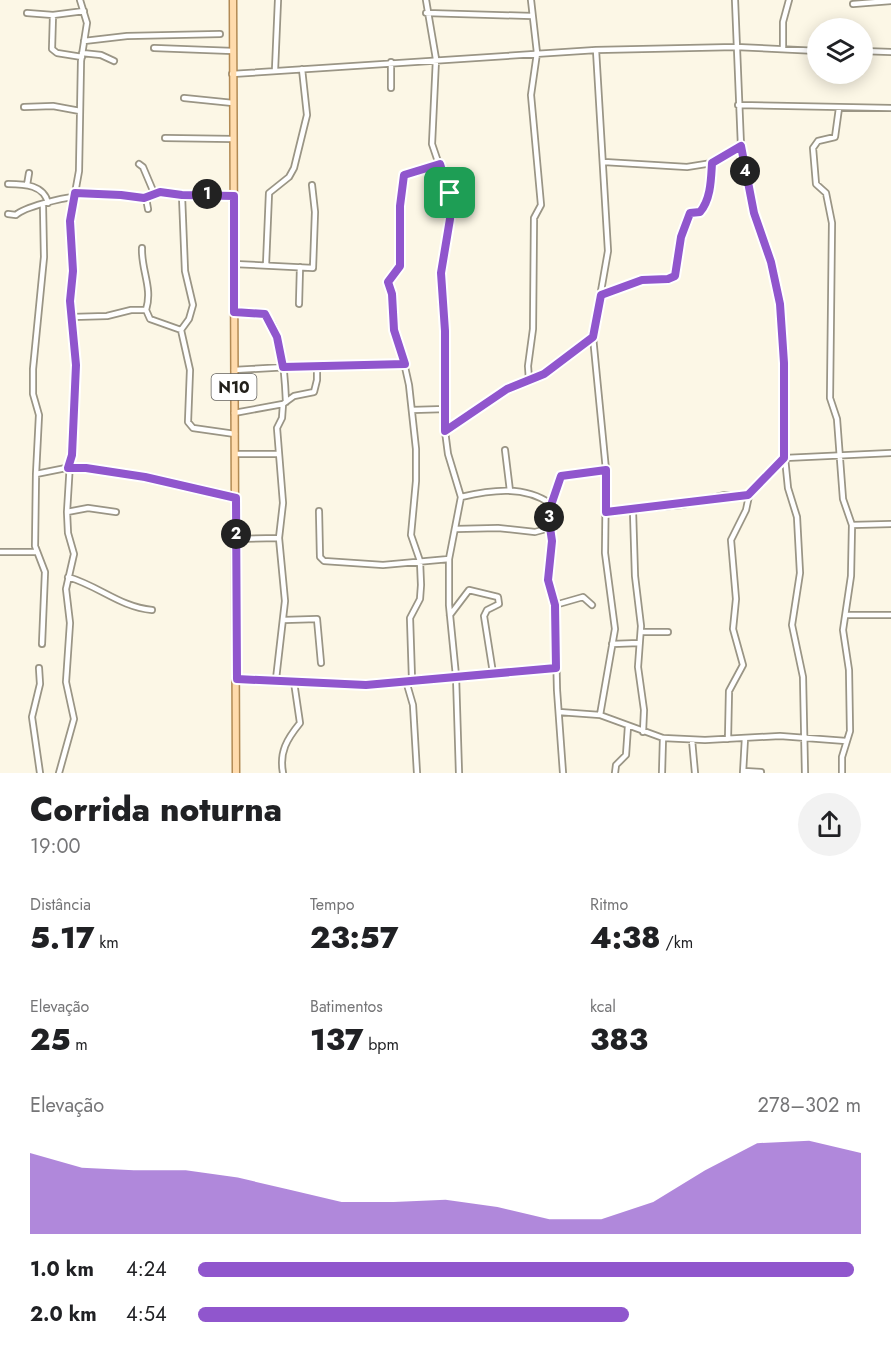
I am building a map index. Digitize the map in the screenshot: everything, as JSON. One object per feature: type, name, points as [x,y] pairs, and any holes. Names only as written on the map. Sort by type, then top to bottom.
[{"type":"main road","name":"N10","points":[[233,0],[236,773]]},
{"type":"street","points":[[59,773],[74,719],[66,682],[70,623],[66,589],[74,554],[68,533],[67,512],[68,468],[73,448],[76,365],[72,317],[73,260],[70,221],[80,163],[82,55],[87,23],[80,0]]},
{"type":"street","points":[[275,70],[278,0]]},
{"type":"street","points":[[426,0],[426,13],[436,59],[432,140],[451,200],[441,273],[445,331],[445,431],[448,454],[460,497],[449,560],[449,615],[456,676],[459,773]]},
{"type":"street","points":[[529,380],[528,366],[533,329],[534,219],[541,205],[531,95],[537,53],[531,0]]},
{"type":"street","points":[[735,0],[741,146],[754,213],[771,262],[780,304],[785,372],[784,458],[788,488],[797,517],[800,573],[792,625],[803,677],[806,773]]},
{"type":"street","points":[[783,49],[783,22],[789,0]]},
{"type":"street","points":[[853,4],[891,2]]},
{"type":"street","points":[[27,13],[53,15],[84,11]]},
{"type":"street","points":[[426,13],[532,16]]},
{"type":"street","points":[[53,15],[52,49],[57,52],[101,55],[114,61]]},
{"type":"street","points":[[84,41],[127,36],[220,34]]},
{"type":"street","points":[[232,74],[596,50],[736,47],[807,50]]},
{"type":"street","points":[[154,48],[232,51]]},
{"type":"street","points":[[596,50],[608,251],[593,337],[606,470],[605,553],[615,629],[600,715]]},
{"type":"street","points":[[873,51],[891,52]]},
{"type":"street","points":[[391,62],[391,88]]},
{"type":"street","points":[[266,265],[269,193],[289,177],[294,168],[307,115],[302,69]]},
{"type":"street","points":[[184,98],[233,103]]},
{"type":"street","points":[[738,105],[891,108]]},
{"type":"street","points":[[24,107],[53,106],[80,111]]},
{"type":"street","points":[[839,108],[835,137],[818,141],[813,148],[816,184],[826,192],[832,223],[830,398],[837,419],[843,499],[852,525],[851,576],[843,637],[851,711],[850,731],[846,741],[842,773]]},
{"type":"street","points":[[165,138],[233,139]]},
{"type":"street","points":[[604,162],[687,167],[712,163],[741,146]]},
{"type":"street","points":[[601,295],[642,280],[668,279],[675,276],[684,227],[690,213],[700,212],[704,206],[710,187],[712,163]]},
{"type":"street","points":[[139,164],[148,177],[154,193]]},
{"type":"street","points":[[417,773],[413,705],[409,680],[410,622],[420,599],[420,561],[411,535],[416,481],[412,410],[405,364],[394,330],[392,294],[388,282],[400,266],[400,206],[404,175],[440,164]]},
{"type":"street","points":[[27,185],[28,173]]},
{"type":"street","points":[[8,184],[27,185],[44,191],[46,204],[44,257],[33,369],[33,394],[39,415],[36,552],[45,572],[42,644]]},
{"type":"street","points":[[234,264],[313,268],[315,212],[312,185]]},
{"type":"street","points":[[8,214],[16,215],[22,209],[75,195],[146,198],[154,193],[234,196]]},
{"type":"street","points":[[182,195],[185,271],[193,304],[189,319],[181,330],[190,370],[190,425],[193,428],[235,434]]},
{"type":"street","points":[[146,198],[147,209]]},
{"type":"street","points":[[142,248],[142,264],[147,275],[146,310]]},
{"type":"street","points":[[299,304],[300,267]]},
{"type":"street","points":[[72,317],[107,316],[131,310],[146,310],[156,321],[181,330]]},
{"type":"street","points":[[234,312],[265,314],[277,337],[283,367],[285,403],[277,428],[283,503],[279,538],[285,594],[276,679]]},
{"type":"street","points":[[445,431],[507,389],[544,374],[593,337]]},
{"type":"street","points":[[234,370],[405,364]]},
{"type":"street","points":[[234,413],[285,403],[294,396],[314,392],[317,366]]},
{"type":"street","points":[[412,410],[446,410]]},
{"type":"street","points":[[505,450],[510,491]]},
{"type":"street","points":[[728,739],[729,691],[743,665],[733,629],[736,599],[731,543],[746,510],[748,495],[784,458],[841,453],[891,453]]},
{"type":"street","points":[[235,454],[278,454]]},
{"type":"street","points":[[36,474],[68,468],[86,468],[145,477],[236,498]]},
{"type":"street","points":[[563,773],[556,668],[555,605],[548,583],[551,504],[561,476],[606,470]]},
{"type":"street","points":[[460,497],[524,491],[551,504]]},
{"type":"street","points":[[606,512],[633,511],[725,495],[748,495]]},
{"type":"street","points":[[67,512],[88,508],[116,512]]},
{"type":"street","points":[[320,510],[321,560],[383,565],[449,560]]},
{"type":"street","points":[[633,511],[635,576],[641,632],[638,666],[645,710],[644,732]]},
{"type":"street","points":[[852,525],[891,524]]},
{"type":"street","points":[[456,530],[498,528],[535,532],[550,528]]},
{"type":"street","points":[[236,539],[279,538]]},
{"type":"street","points":[[0,552],[36,552]]},
{"type":"street","points":[[68,577],[96,586],[113,599],[134,608],[152,610]]},
{"type":"street","points":[[449,615],[469,590],[498,597],[499,604],[487,610],[484,616],[493,673]]},
{"type":"street","points":[[555,605],[583,597],[592,605]]},
{"type":"street","points":[[846,615],[891,615]]},
{"type":"street","points":[[284,620],[317,619],[321,663]]},
{"type":"street","points":[[641,632],[668,632]]},
{"type":"street","points":[[612,644],[639,643]]},
{"type":"street","points":[[39,668],[40,684],[32,717],[39,773]]},
{"type":"street","points":[[237,679],[276,679],[366,685],[556,668]]},
{"type":"street","points":[[283,773],[282,757],[286,742],[300,723],[294,682]]},
{"type":"street","points":[[559,712],[600,715],[663,738],[692,740],[805,736],[846,741]]},
{"type":"street","points":[[615,773],[616,765],[626,756],[628,726]]},
{"type":"street","points":[[662,773],[663,738]]},
{"type":"street","points":[[745,738],[743,772],[761,772]]},
{"type":"street","points":[[692,740],[695,773]]},
{"type":"route","points":[[741,146],[754,213],[776,279],[780,304],[785,390],[784,458],[750,490],[748,495],[725,495],[682,505],[633,511],[606,512],[606,470],[561,476],[548,514],[552,541],[548,580],[555,605],[556,668],[366,685],[256,678],[237,679],[236,498],[145,477],[76,466],[68,468],[72,460],[76,365],[76,340],[70,301],[73,250],[70,221],[75,193],[128,195],[139,198],[160,192],[182,195],[234,196],[234,312],[264,312],[277,337],[283,367],[292,368],[329,364],[405,364],[394,330],[392,294],[388,282],[400,266],[400,206],[404,175],[440,164],[450,193],[450,219],[441,273],[445,331],[445,431],[507,389],[544,374],[593,337],[601,295],[642,280],[671,279],[675,276],[684,227],[690,213],[700,212],[703,209],[710,187],[712,163],[741,146]]}]
